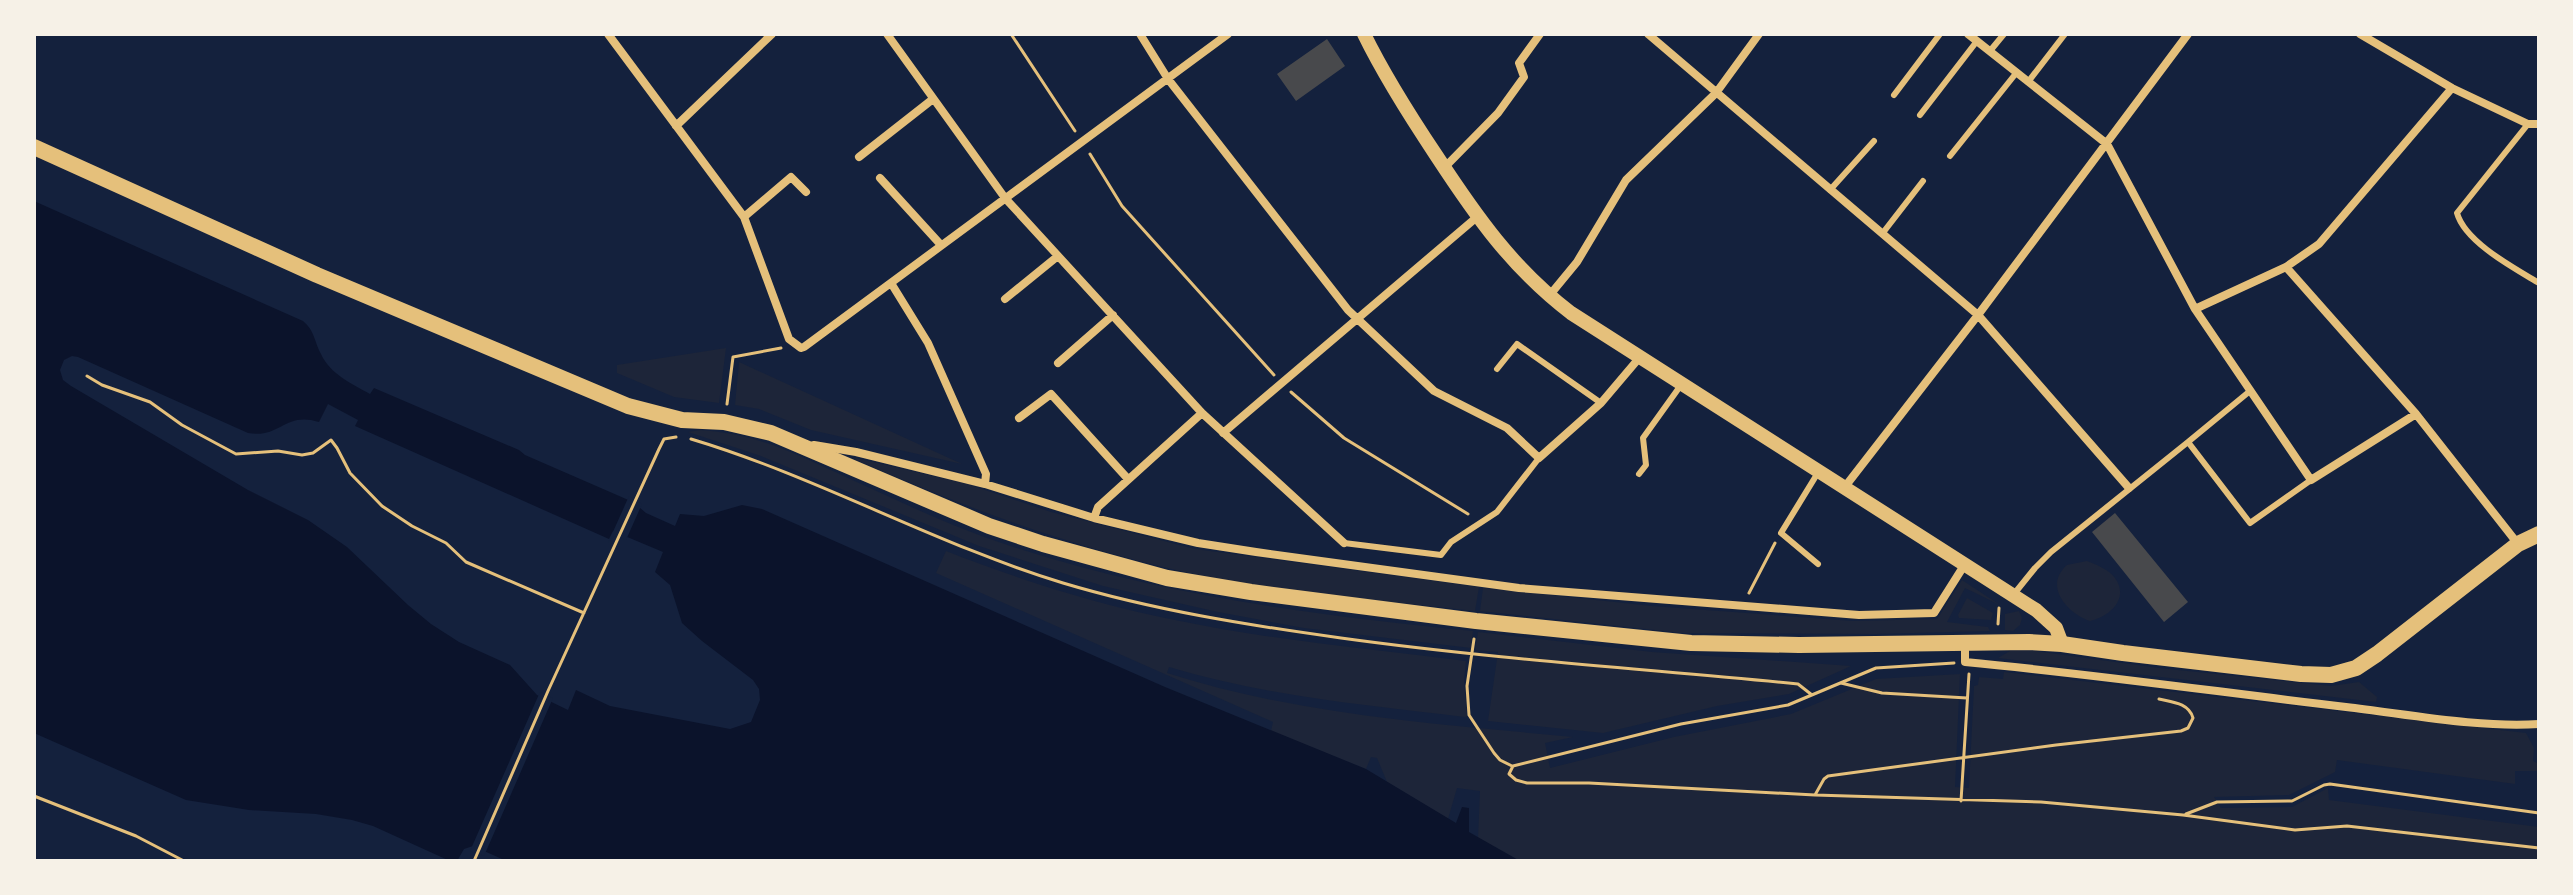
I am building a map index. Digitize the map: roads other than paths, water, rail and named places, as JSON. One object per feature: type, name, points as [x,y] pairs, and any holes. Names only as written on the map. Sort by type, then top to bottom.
[{"type":"main road","points":[[34,147],[317,275],[628,406],[682,420],[749,426],[800,443],[989,526],[1058,549],[1167,578],[1251,592],[1476,621],[1691,643],[1799,645],[1965,641],[2062,644],[2301,674],[2331,675],[2356,668],[2377,654],[2518,544],[2539,534]]},
{"type":"street","points":[[608,34],[744,217],[789,339],[796,346],[804,347],[1228,34]]},
{"type":"street","points":[[676,126],[772,34]]},
{"type":"street","points":[[887,34],[1005,198],[1202,413],[1344,543]]},
{"type":"street","points":[[1140,34],[1168,79],[1356,319],[1434,391],[1507,428],[1539,458],[1601,403],[1640,357]]},
{"type":"street","points":[[1364,34],[1386,79],[1477,217],[1531,281],[1640,357],[2014,595],[2051,623],[2059,632],[2062,644]]},
{"type":"street","points":[[1444,168],[1498,113],[1524,77],[1519,63],[1540,34]]},
{"type":"street","points":[[1648,34],[1978,315],[2129,488]]},
{"type":"street","points":[[1549,296],[1577,262],[1626,180],[1716,93],[1759,34]]},
{"type":"street","points":[[1968,34],[2107,144],[2195,309],[2311,480],[2416,414]]},
{"type":"street","points":[[1844,488],[2188,34]]},
{"type":"street","points":[[2360,34],[2452,88],[2528,124],[2539,124]]},
{"type":"street","points":[[2195,309],[2286,267],[2319,244],[2452,88]]},
{"type":"street","points":[[859,157],[933,99]]},
{"type":"street","points":[[744,217],[791,177],[806,192]]},
{"type":"street","points":[[880,178],[941,245]]},
{"type":"street","points":[[1223,433],[1477,217]]},
{"type":"street","points":[[1005,299],[1058,256]]},
{"type":"street","points":[[2286,267],[2416,414],[2518,544]]},
{"type":"street","points":[[891,283],[928,343],[986,474],[985,484]]},
{"type":"street","points":[[1058,363],[1113,315]]},
{"type":"street","points":[[1019,418],[1051,394],[1128,479]]},
{"type":"street","points":[[1094,518],[1098,507],[1202,413]]},
{"type":"street","points":[[800,443],[856,452],[985,484],[1094,518],[1198,543],[1475,582],[1859,615],[1934,613],[1965,564]]},
{"type":"street","points":[[1965,641],[1965,662],[2090,674],[2440,718],[2518,726],[2539,724]]},
{"type":"lane","points":[[1894,95],[1940,34]]},
{"type":"lane","points":[[1990,51],[2004,34]]},
{"type":"lane","points":[[2028,82],[2065,34]]},
{"type":"lane","points":[[1920,115],[1977,41]]},
{"type":"lane","points":[[1950,156],[2017,72]]},
{"type":"lane","points":[[2528,124],[2457,213],[2459,222],[2490,252],[2539,283]]},
{"type":"lane","points":[[1830,190],[1874,141]]},
{"type":"lane","points":[[1882,234],[1923,181]]},
{"type":"lane","points":[[1497,369],[1517,344],[1601,403]]},
{"type":"lane","points":[[1639,474],[1646,465],[1643,438],[1683,382]]},
{"type":"lane","points":[[2014,595],[2051,552],[2250,391]]},
{"type":"lane","points":[[2188,442],[2250,523],[2311,480]]},
{"type":"lane","points":[[1344,543],[1441,555],[1451,542],[1497,512],[1539,458]]},
{"type":"lane","points":[[1818,564],[1781,533],[1819,471]]}]
